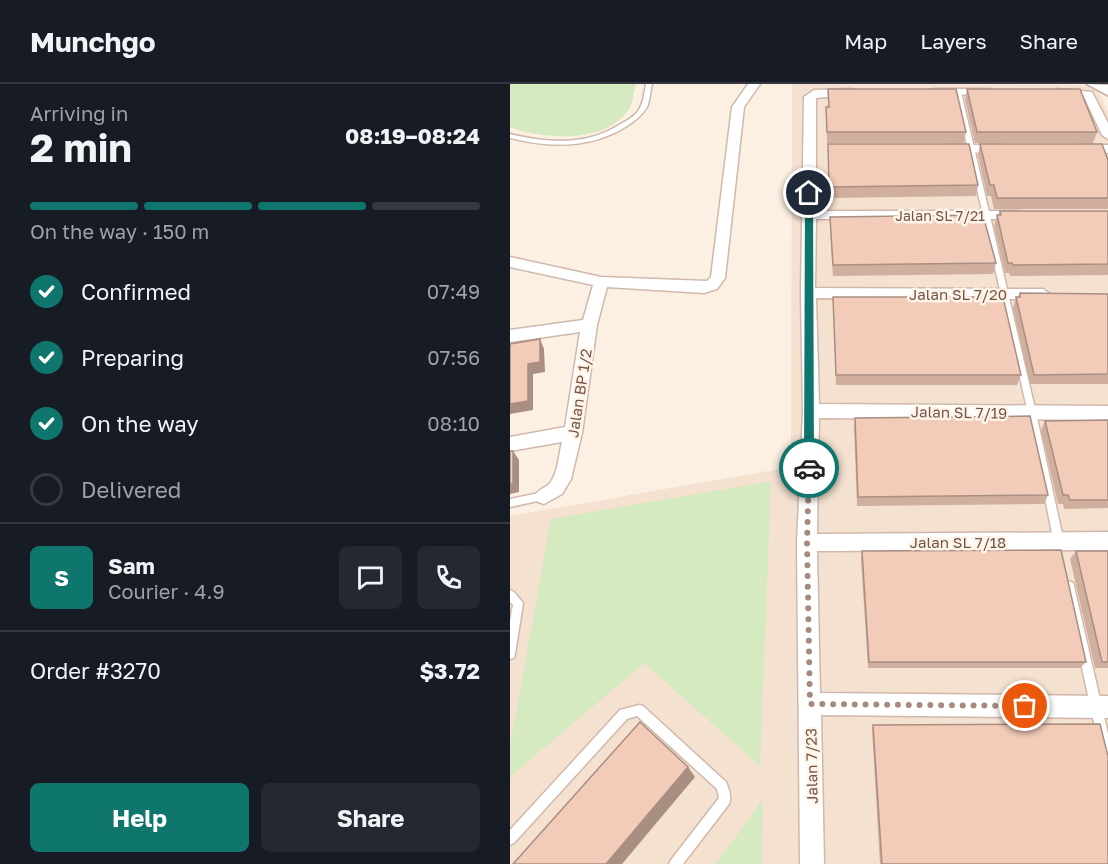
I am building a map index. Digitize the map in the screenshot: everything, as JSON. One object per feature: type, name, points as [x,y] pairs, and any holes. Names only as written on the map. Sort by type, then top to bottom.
[{"type":"street","points":[[510,262],[601,282],[704,288],[712,285],[718,278],[738,107],[754,84]]},
{"type":"street","points":[[1048,92],[1091,89],[1108,91]]},
{"type":"street","points":[[1091,89],[1108,135]]},
{"type":"street","points":[[735,91],[734,97],[738,107]]},
{"type":"street","name":"Jalan 7/23","points":[[812,864],[807,543],[810,411],[808,215],[816,149],[810,97],[814,93],[867,92]]},
{"type":"street","points":[[924,92],[1003,92]]},
{"type":"street","points":[[936,149],[1016,149]]},
{"type":"street","points":[[1062,149],[1108,149]]},
{"type":"street","name":"Jalan SL 7/21","points":[[808,215],[1031,215]]},
{"type":"street","name":"Jalan BP 1/2","points":[[544,496],[556,489],[562,478],[573,433],[589,325],[601,282]]},
{"type":"street","name":"Jalan SL 7/20","points":[[808,293],[1061,294]]},
{"type":"street","points":[[510,336],[589,325]]},
{"type":"street","name":"Jalan SL 7/19","points":[[810,411],[1108,413]]},
{"type":"street","points":[[510,444],[573,433]]},
{"type":"street","name":"Jalan SL 7/18","points":[[807,543],[1060,547],[1108,541]]},
{"type":"street","points":[[810,704],[1102,707]]},
{"type":"lane","points":[[510,136],[570,144],[599,139],[614,133],[640,113],[646,104],[649,84]]},
{"type":"lane","points":[[958,92],[987,216],[1002,294],[1032,413],[1060,547]]},
{"type":"lane","points":[[510,503],[544,496]]},
{"type":"lane","points":[[1066,574],[1102,707],[1108,759]]},
{"type":"lane","points":[[510,595],[518,603],[510,654]]},
{"type":"lane","points":[[510,839],[624,714],[639,710],[722,786],[725,800],[675,864]]},
{"type":"shaded area","points":[[792,84],[1081,85],[1099,91],[1108,112],[1108,864],[510,864],[510,516],[791,467]]},
{"type":"green space","points":[[510,84],[636,84],[630,107],[620,119],[607,128],[575,136],[557,136],[540,135],[510,127]]},
{"type":"green space","points":[[771,481],[760,766],[644,663],[510,777],[510,747],[551,519]]},
{"type":"green space","points":[[763,799],[762,864],[716,864]]},
{"type":"building","points":[[828,89],[956,89],[966,132],[827,132]]},
{"type":"building","points":[[967,89],[1080,89],[1097,132],[977,132]]},
{"type":"building","points":[[828,144],[969,144],[978,185],[829,187]]},
{"type":"building","points":[[980,144],[1102,144],[1108,160],[1108,198],[997,198],[994,185],[990,185]]},
{"type":"building","points":[[1000,211],[1108,211],[1108,264],[1013,265],[1008,263],[997,215],[1001,215]]},
{"type":"building","points":[[983,215],[996,263],[833,265],[830,217]]},
{"type":"building","points":[[1020,293],[1108,294],[1108,374],[1034,375],[1016,297],[1020,297]]},
{"type":"building","points":[[833,297],[1003,297],[1021,375],[836,375]]},
{"type":"building","points":[[540,339],[540,362],[528,364],[528,401],[510,404],[510,344]]},
{"type":"building","points":[[1030,416],[1048,495],[858,497],[855,418]]},
{"type":"building","points":[[1108,420],[1108,500],[1070,500],[1068,495],[1063,495],[1045,421]]},
{"type":"building","points":[[510,451],[513,451],[513,484],[510,484]]},
{"type":"building","points":[[1061,550],[1086,662],[869,662],[862,551]]},
{"type":"building","points":[[1076,551],[1108,551],[1108,662],[1102,662]]},
{"type":"building","points":[[640,722],[688,767],[606,864],[513,864]]},
{"type":"building","points":[[1100,724],[1108,756],[1108,864],[882,864],[873,725]]},
{"type":"way so far","points":[[809,468],[807,543],[810,704],[1025,706]]},
{"type":"route","points":[[809,193],[809,468]]}]
